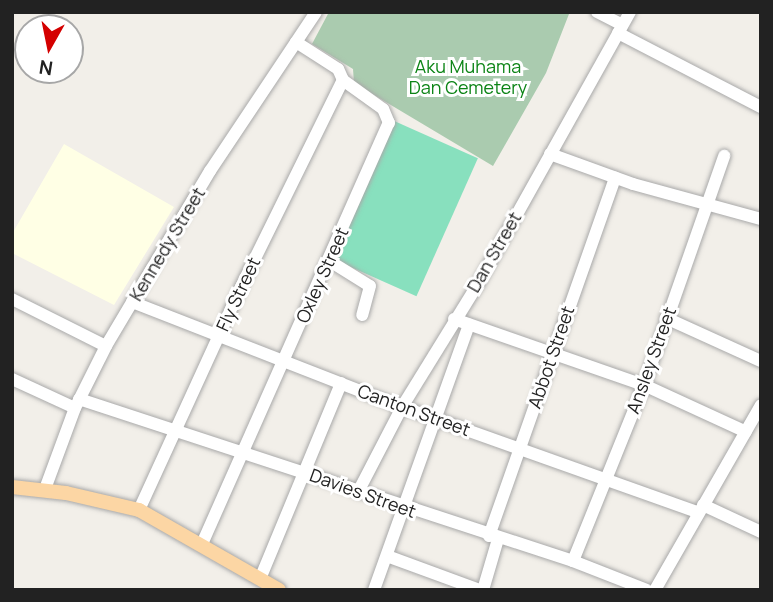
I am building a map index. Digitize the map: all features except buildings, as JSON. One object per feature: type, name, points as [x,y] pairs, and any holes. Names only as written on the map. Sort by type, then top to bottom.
[{"type":"main road","points":[[12,487],[45,489],[139,510],[279,590]]},
{"type":"street","name":"Kennedy Street","points":[[45,489],[77,404],[106,346],[210,171],[316,12]]},
{"type":"street","points":[[597,12],[620,29],[761,107]]},
{"type":"street","name":"Dan Street","points":[[358,492],[402,407],[630,12]]},
{"type":"street","name":"Oxley Street","points":[[202,544],[389,123],[383,109],[342,80],[338,69],[296,42]]},
{"type":"street","name":"Fly Street","points":[[139,510],[342,80]]},
{"type":"street","points":[[550,154],[615,178],[761,219]]},
{"type":"street","name":"Ansley Street","points":[[573,561],[644,384],[724,156]]},
{"type":"street","name":"Abbot Street","points":[[481,590],[519,447],[615,178]]},
{"type":"street","points":[[328,260],[370,286],[362,315]]},
{"type":"street","points":[[12,299],[106,346]]},
{"type":"street","name":"Canton Street","points":[[132,302],[402,407],[761,532]]},
{"type":"street","points":[[666,318],[761,361]]},
{"type":"street","points":[[454,319],[644,384],[746,432]]},
{"type":"street","points":[[374,590],[469,324]]},
{"type":"street","name":"Davies Street","points":[[12,379],[77,404],[175,430],[302,471],[403,509],[573,561],[646,590]]},
{"type":"street","points":[[260,579],[302,471],[341,383]]},
{"type":"street","points":[[655,590],[761,405]]},
{"type":"street","points":[[387,556],[481,590]]},
{"type":"shaded area","points":[[64,144],[174,207],[114,305],[12,253],[12,234]]},
{"type":"green space","name":"Aku Muhama Dan Cemetery","points":[[329,12],[569,14],[546,73],[493,166],[354,83],[353,69],[312,44]]},
{"type":"green space","points":[[392,120],[478,158],[416,296],[331,258]]}]
